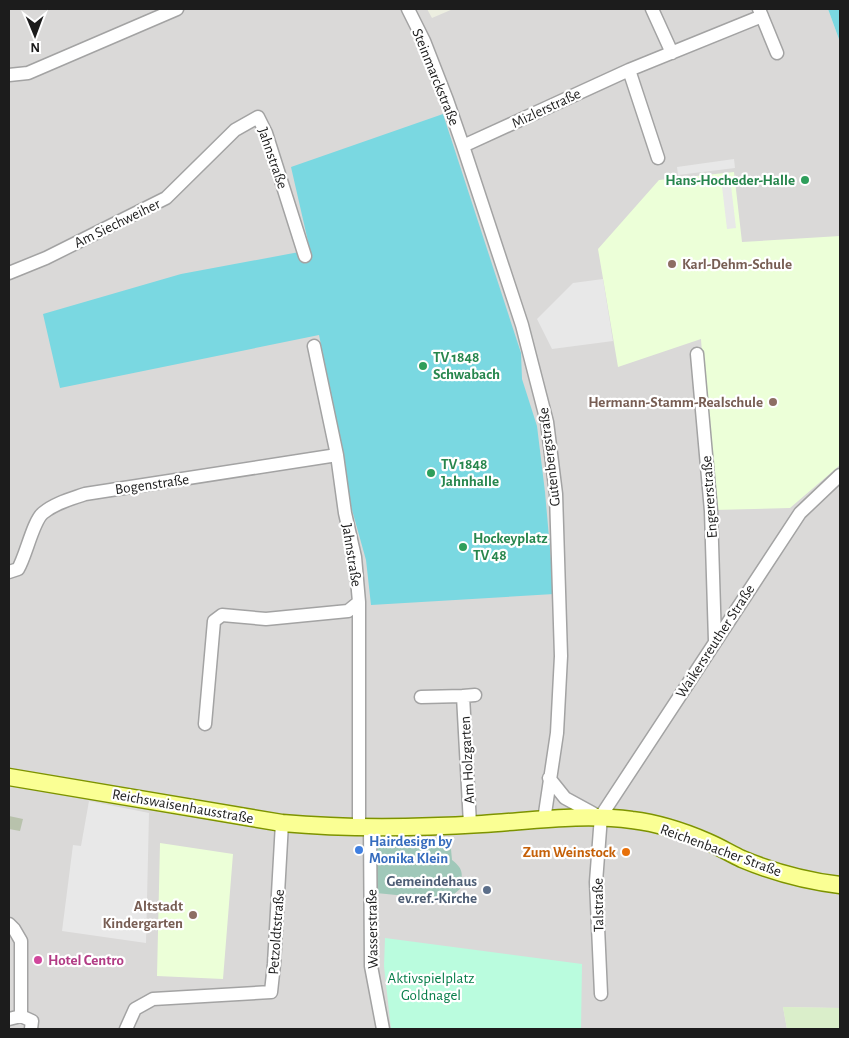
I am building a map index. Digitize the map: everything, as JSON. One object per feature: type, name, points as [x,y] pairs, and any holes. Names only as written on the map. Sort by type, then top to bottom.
[{"type":"main road","name":"Reichswaisenhausstraße","points":[[9,777],[282,823],[365,828],[600,816]]},
{"type":"main road","name":"Reichenbacher Straße","points":[[600,816],[635,820],[668,828],[706,841],[743,859],[790,876],[840,885]]},
{"type":"street","points":[[9,75],[28,72],[177,9]]},
{"type":"street","name":"Steinmarckstraße","points":[[408,9],[424,41],[441,83],[463,146]]},
{"type":"street","points":[[652,9],[672,53]]},
{"type":"street","name":"Mizlerstraße","points":[[463,146],[760,12],[777,53]]},
{"type":"street","points":[[629,70],[658,158]]},
{"type":"street","name":"Jahnstraße","points":[[258,117],[266,133],[305,256]]},
{"type":"street","name":"Am Siechweiher","points":[[9,272],[46,258],[166,198],[235,130],[258,117]]},
{"type":"street","name":"Gutenbergstraße","points":[[463,146],[522,325],[547,422],[556,494],[562,656],[557,733],[544,820]]},
{"type":"street","name":"Jahnstraße","points":[[205,724],[214,621],[222,615],[266,619],[348,611],[359,602],[355,557],[345,513],[337,455],[314,346]]},
{"type":"street","name":"Engererstraße","points":[[697,354],[712,510],[715,641]]},
{"type":"street","name":"Bogenstraße","points":[[9,572],[18,569],[23,562],[42,513],[60,502],[85,494],[337,455]]},
{"type":"street","name":"Waikersreuther Straße","points":[[600,816],[800,513],[840,474]]},
{"type":"street","points":[[359,602],[365,828]]},
{"type":"street","name":"Am Holzgarten","points":[[421,696],[469,695],[470,824]]},
{"type":"street","points":[[549,778],[565,798],[600,816]]},
{"type":"street","name":"Talstraße","points":[[600,816],[596,882],[601,994]]},
{"type":"street","name":"Petzoldtstraße","points":[[126,1029],[135,1009],[153,999],[271,992],[282,823]]},
{"type":"street","name":"Wasserstraße","points":[[365,828],[371,966],[383,1029]]},
{"type":"street","points":[[9,924],[21,941],[15,1017],[32,1021],[31,1029]]},
{"type":"shaded area","points":[[9,9],[427,9],[432,18],[453,9],[828,9],[840,42],[840,1008],[783,1007],[787,1029],[9,1029]]},
{"type":"shaded area","points":[[828,9],[840,9],[840,42]]},
{"type":"shaded area","name":"TV 1848 Schwabach","points":[[443,114],[521,353],[522,379],[537,426],[554,594],[371,605],[366,560],[349,499],[343,454],[319,335],[60,388],[43,314],[181,274],[310,250],[291,167]]},
{"type":"shaded area","points":[[734,159],[735,168],[678,175],[677,167]]},
{"type":"shaded area","points":[[734,172],[742,242],[840,236],[840,465],[790,508],[713,510],[701,339],[618,367],[598,249],[659,180]]},
{"type":"shaded area","points":[[730,177],[736,228],[727,229],[721,178]]},
{"type":"shaded area","points":[[603,279],[613,341],[552,349],[537,319],[573,283]]},
{"type":"shaded area","points":[[89,801],[149,813],[146,943],[62,931],[73,845],[81,846]]},
{"type":"shaded area","points":[[9,816],[23,819],[20,831],[9,829]]},
{"type":"shaded area","points":[[450,838],[452,860],[461,870],[462,876],[460,889],[447,900],[376,893],[377,841]]},
{"type":"shaded area","name":"Altstadt Kindergarten","points":[[160,843],[233,854],[223,979],[157,976]]},
{"type":"shaded area","points":[[783,1007],[840,1008],[840,1029],[787,1029]]},
{"type":"green space","name":"Aktivspielplatz Goldnagel","points":[[385,938],[582,964],[581,1029],[391,1029],[384,966]]},
{"type":"place","name":"Hans-Hocheder-Halle","points":[[805,180]]},
{"type":"place","name":"Karl-Dehm-Schule","points":[[672,264]]},
{"type":"place","name":"TV 1848 Schwabach","points":[[423,366]]},
{"type":"place","name":"Hermann-Stamm-Realschule","points":[[773,402]]},
{"type":"place","name":"TV 1848 Jahnhalle","points":[[431,473]]},
{"type":"place","name":"Hockeyplatz TV 48","points":[[463,547]]},
{"type":"place","name":"Hairdesign by Monika Klein","points":[[359,850]]},
{"type":"place","name":"Zum Weinstock","points":[[626,852]]},
{"type":"place","name":"Gemeindehaus ev.ref.-Kirche","points":[[487,890]]},
{"type":"place","name":"Altstadt Kindergarten","points":[[193,915]]},
{"type":"place","name":"Hotel Centro","points":[[38,960]]}]
